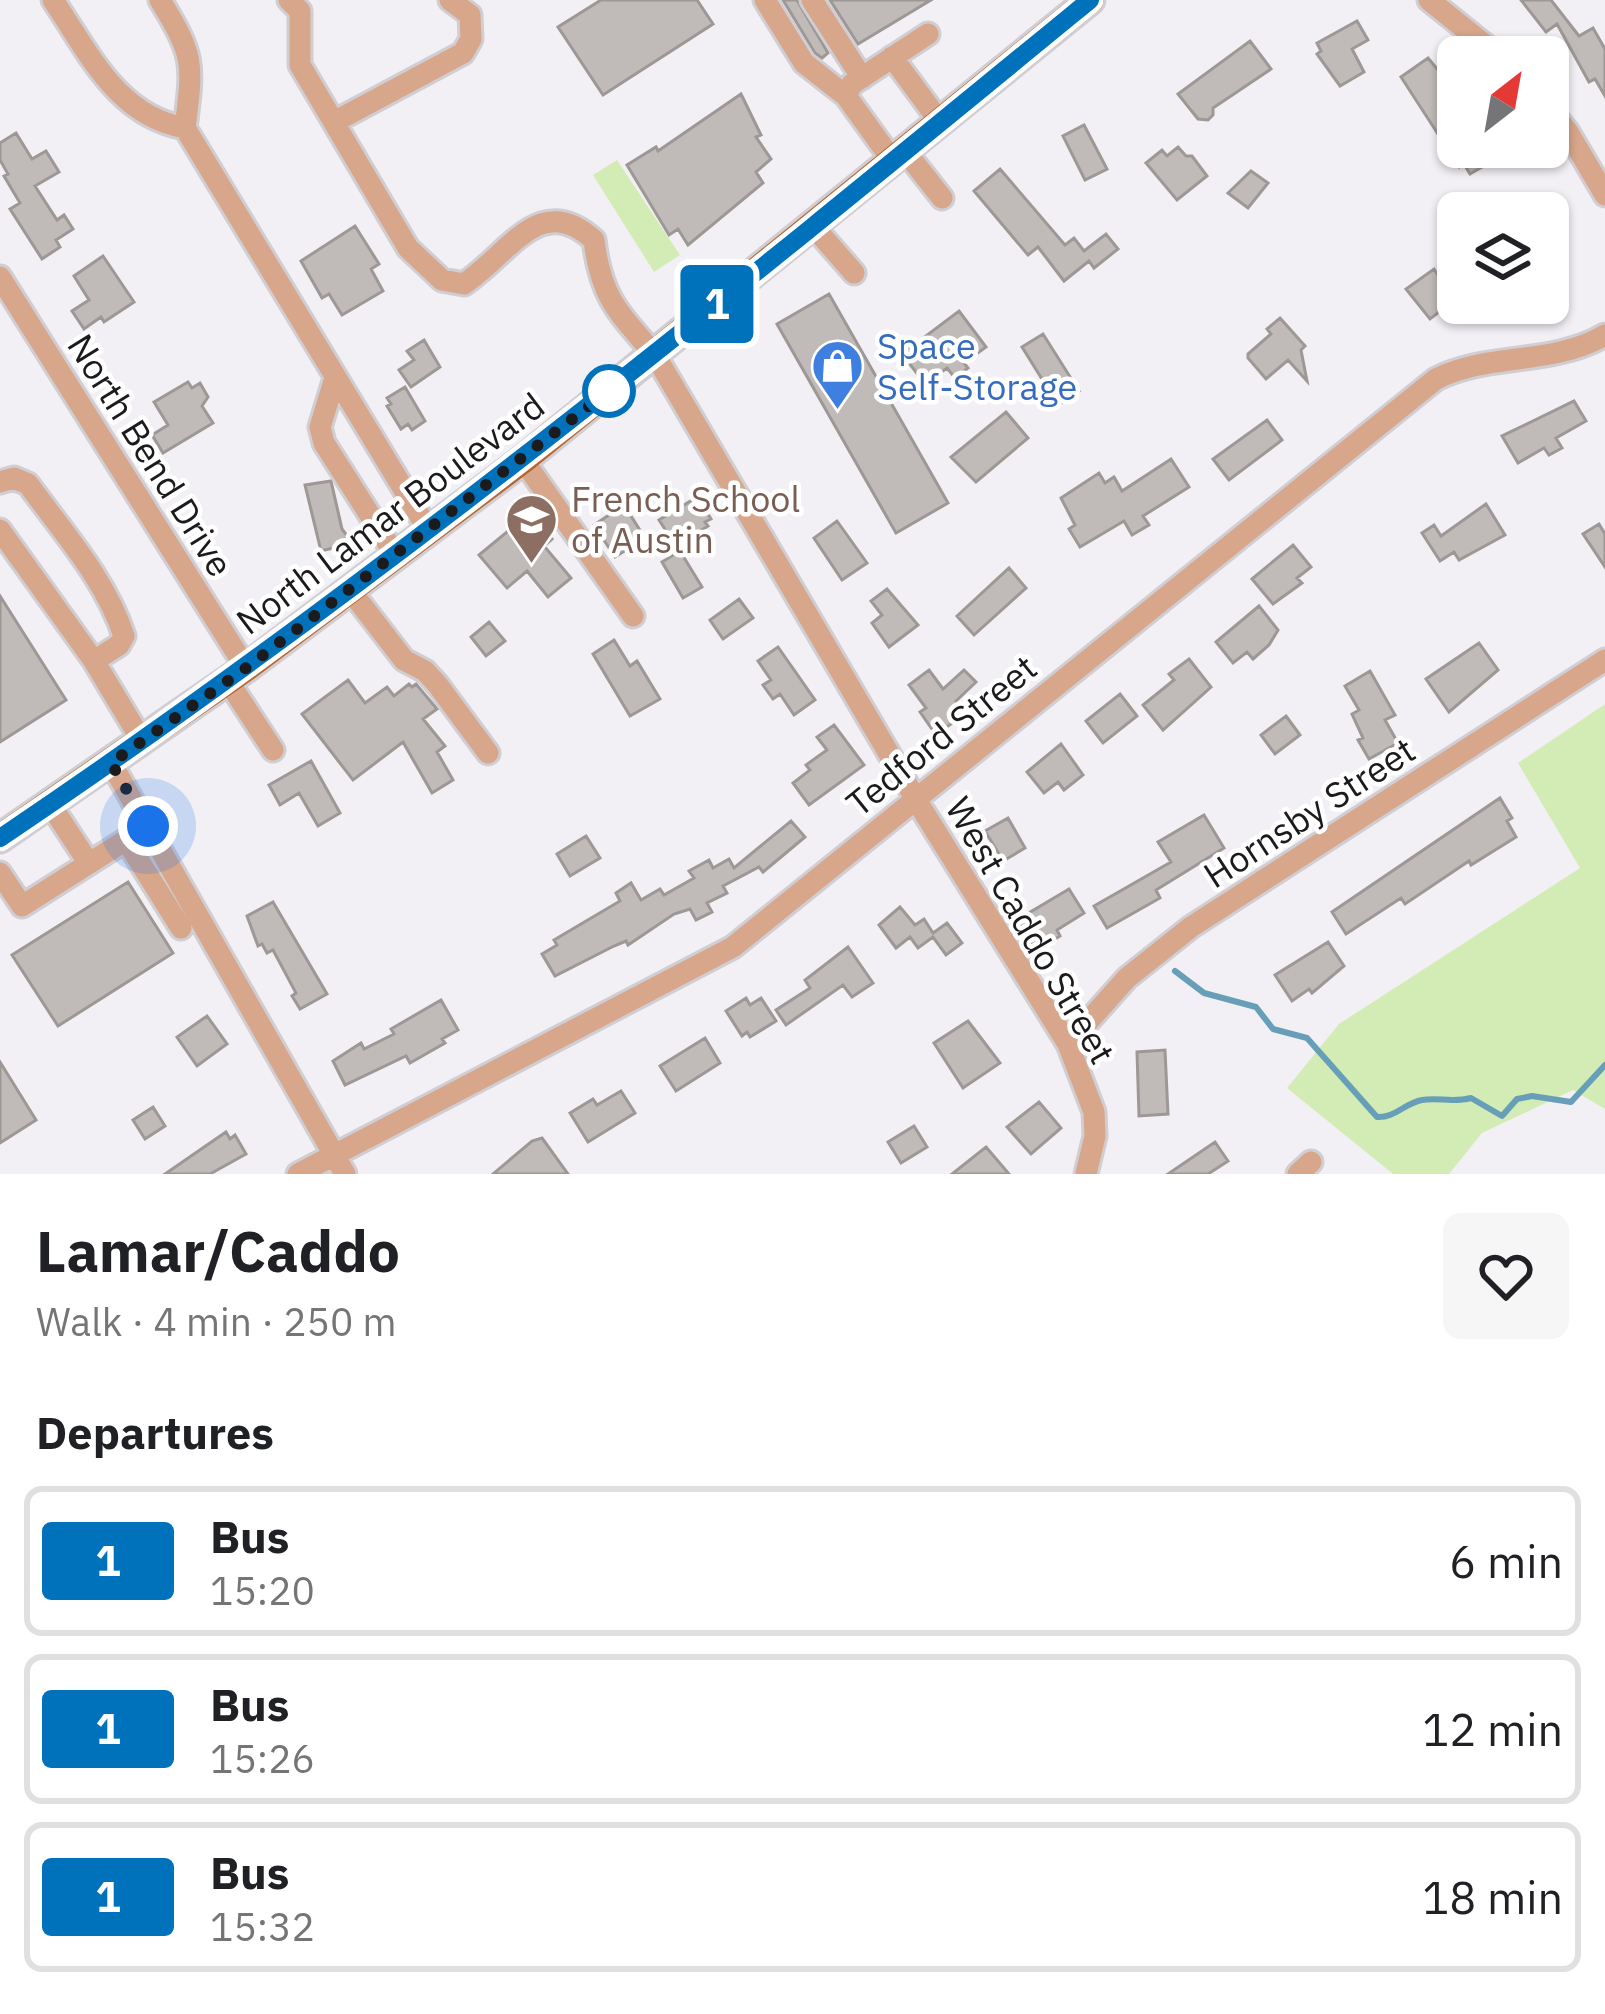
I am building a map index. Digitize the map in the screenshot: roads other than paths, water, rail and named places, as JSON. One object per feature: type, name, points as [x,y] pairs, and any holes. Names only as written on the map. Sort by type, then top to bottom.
[{"type":"main road","name":"North Lamar Boulevard","points":[[0,838],[237,675],[523,460],[1090,0]]},
{"type":"street","points":[[53,0],[114,89],[150,118],[185,128]]},
{"type":"street","points":[[160,0],[188,45],[191,75],[185,128],[429,531]]},
{"type":"street","points":[[289,0],[300,10],[300,65],[334,122],[463,52],[471,39],[470,15],[450,0]]},
{"type":"street","points":[[765,0],[804,63],[846,96],[943,198]]},
{"type":"street","points":[[812,0],[862,78]]},
{"type":"street","points":[[1429,0],[1474,36]]},
{"type":"street","points":[[846,96],[851,84],[928,34]]},
{"type":"street","points":[[892,58],[940,122]]},
{"type":"street","name":"West Caddo Street","points":[[334,122],[408,248],[442,280],[464,284],[533,226],[553,218],[576,224],[594,240],[598,277],[612,305],[655,355],[915,798],[1068,1044],[1094,1112],[1094,1171]]},
{"type":"street","points":[[1569,134],[1605,195]]},
{"type":"street","points":[[813,226],[854,273]]},
{"type":"street","name":"North Bend Drive","points":[[0,277],[237,675],[273,750]]},
{"type":"street","name":"Tedford Street","points":[[298,1174],[733,947],[1436,379],[1484,362],[1561,353],[1605,334]]},
{"type":"street","points":[[335,378],[320,428],[324,443],[396,556]]},
{"type":"street","points":[[523,460],[633,616]]},
{"type":"street","points":[[0,482],[14,478],[28,484],[88,567],[118,621],[124,636],[119,645],[94,662]]},
{"type":"street","points":[[0,530],[94,662],[142,741]]},
{"type":"street","points":[[350,590],[404,660],[425,671],[488,753]]},
{"type":"street","name":"Hornsby Street","points":[[1068,1044],[1127,978],[1192,927],[1605,660]]},
{"type":"street","points":[[111,763],[345,1174]]},
{"type":"street","points":[[50,804],[88,862]]},
{"type":"street","points":[[0,872],[22,906],[148,826]]},
{"type":"street","points":[[127,840],[182,928]]},
{"type":"waterway","points":[[1175,971],[1204,993],[1256,1007],[1273,1029],[1307,1038],[1377,1117],[1428,1099],[1471,1098],[1502,1116],[1517,1099],[1532,1096],[1571,1102],[1605,1065]]},
{"type":"place","name":"Space Self-Storage","points":[[838,412]]},
{"type":"place","name":"French School of Austin","points":[[532,565]]}]
